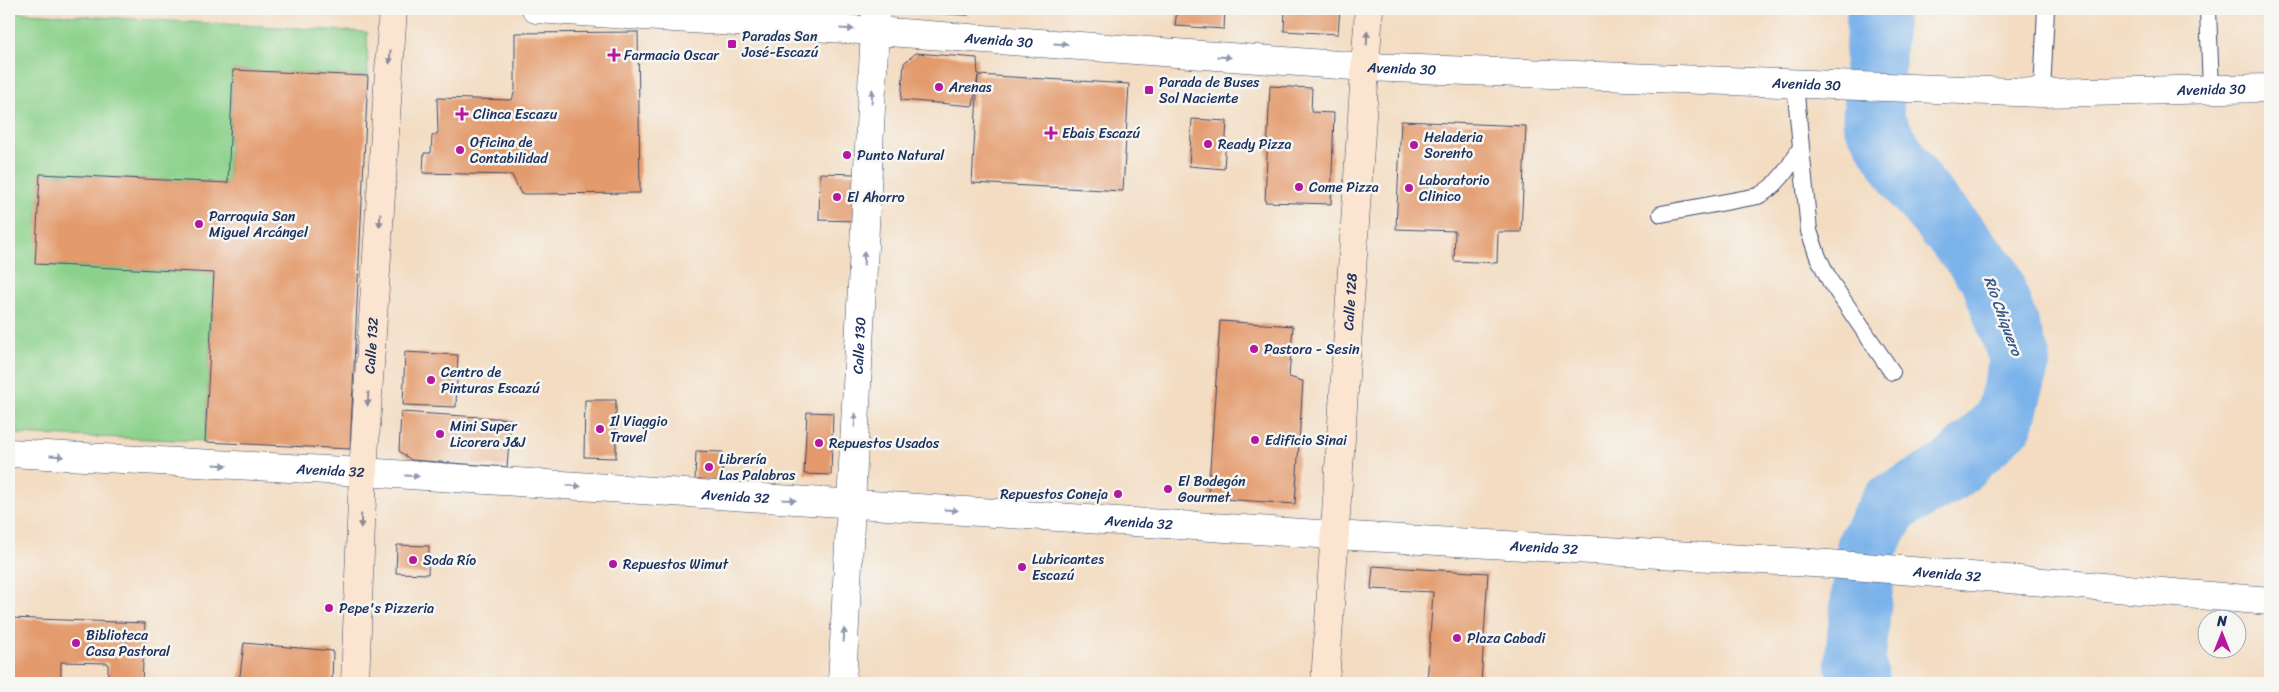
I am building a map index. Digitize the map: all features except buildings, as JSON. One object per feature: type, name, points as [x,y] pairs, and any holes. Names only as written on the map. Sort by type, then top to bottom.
[{"type":"main road","name":"Calle 132","points":[[355,683],[364,472],[393,9]]},
{"type":"main road","name":"Calle 128","points":[[1325,683],[1366,67],[1368,9]]},
{"type":"street","name":"Avenida 30","points":[[536,9],[876,20],[1366,67],[2042,93],[2270,88]]},
{"type":"street","name":"Calle 130","points":[[842,683],[876,20]]},
{"type":"street","name":"Avenida 32","points":[[9,454],[364,472],[1334,535],[1829,564],[2270,601]]},
{"type":"lane","points":[[2042,93],[2046,9]]},
{"type":"lane","points":[[2208,9],[2211,90]]},
{"type":"lane","points":[[1795,84],[1809,231],[1818,257],[1830,281],[1892,372]]},
{"type":"lane","points":[[1660,214],[1758,196],[1771,190],[1801,147]]},
{"type":"green space","points":[[9,12],[367,32],[368,76],[233,70],[228,183],[40,174],[36,264],[214,273],[205,441],[9,434]]},
{"type":"waterway","name":"Río Chiquero","points":[[1860,683],[1855,661],[1867,546],[1890,505],[1951,471],[2004,421],[2020,360],[1990,275],[1915,187],[1873,121],[1877,9]]},
{"type":"place","name":"Paradas San José-Escazú","points":[[732,44]]},
{"type":"place","name":"Farmacia Oscar","points":[[614,55]]},
{"type":"place","name":"Arenas","points":[[939,87]]},
{"type":"place","name":"Parada de Buses Sol Naciente","points":[[1149,90]]},
{"type":"place","name":"Clinca Escazu","points":[[462,114]]},
{"type":"place","name":"Ebais Escazú","points":[[1051,133]]},
{"type":"place","name":"Ready Pizza","points":[[1208,144]]},
{"type":"place","name":"Heladeria Sorento","points":[[1414,145]]},
{"type":"place","name":"Oficina de Contabilidad","points":[[460,150]]},
{"type":"place","name":"Punto Natural","points":[[847,155]]},
{"type":"place","name":"Come Pizza","points":[[1299,187]]},
{"type":"place","name":"Laboratorio Clinico","points":[[1409,188]]},
{"type":"place","name":"El Ahorro","points":[[837,197]]},
{"type":"place","name":"Parroquia San Miguel Arcángel","points":[[199,224]]},
{"type":"place","name":"Pastora - Sesin","points":[[1254,349]]},
{"type":"place","name":"Centro de Pinturas Escazú","points":[[431,380]]},
{"type":"place","name":"Il Viaggio Travel","points":[[600,429]]},
{"type":"place","name":"Mini Super Licorera J&J","points":[[440,434]]},
{"type":"place","name":"Edificio Sinai","points":[[1255,440]]},
{"type":"place","name":"Repuestos Usados","points":[[819,443]]},
{"type":"place","name":"Librería Las Palabras","points":[[709,467]]},
{"type":"place","name":"El Bodegón Gourmet","points":[[1168,489]]},
{"type":"place","name":"Repuestos Coneja","points":[[1118,494]]},
{"type":"place","name":"Soda Río","points":[[413,560]]},
{"type":"place","name":"Repuestos Wimut","points":[[613,564]]},
{"type":"place","name":"Lubricantes Escazú","points":[[1022,567]]},
{"type":"place","name":"Pepe's Pizzeria","points":[[329,608]]},
{"type":"place","name":"Plaza Cabadi","points":[[1457,638]]},
{"type":"place","name":"Biblioteca Casa Pastoral","points":[[76,643]]}]
